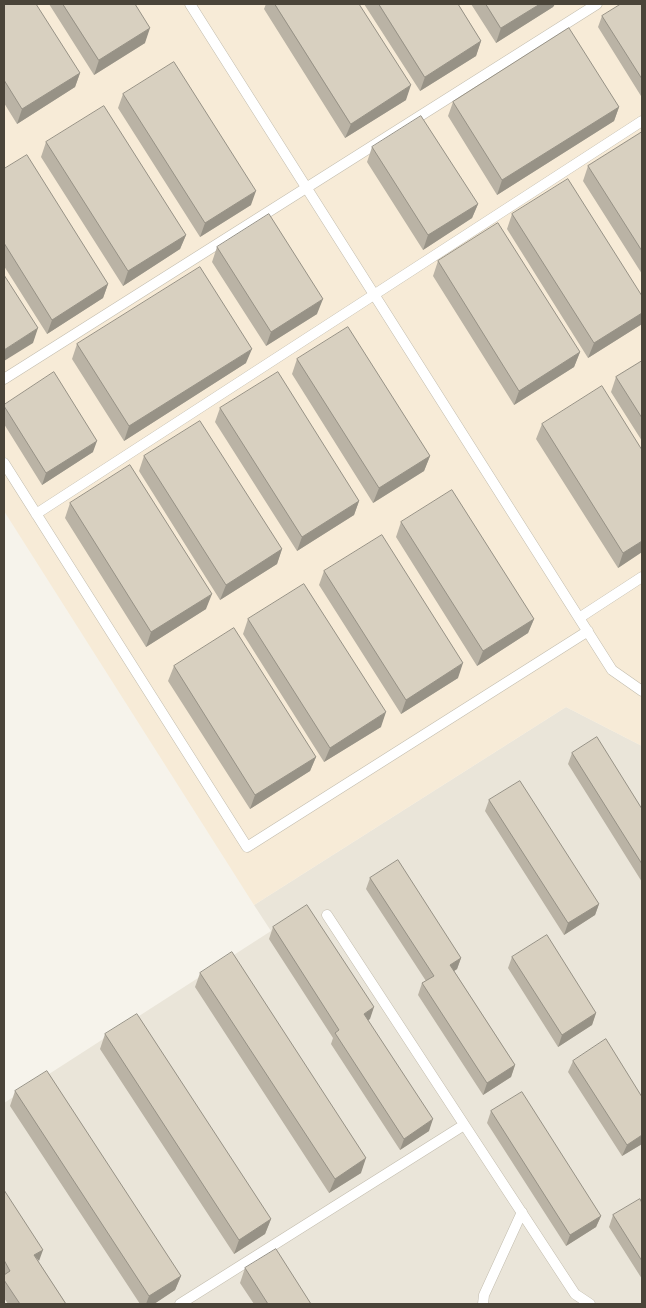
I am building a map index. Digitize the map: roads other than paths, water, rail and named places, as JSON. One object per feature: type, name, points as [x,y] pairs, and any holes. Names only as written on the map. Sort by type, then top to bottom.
[{"type":"lane","points":[[190,4],[612,670],[642,690]]},
{"type":"lane","points":[[4,379],[597,4]]},
{"type":"lane","points":[[36,514],[642,121]]},
{"type":"lane","points":[[4,464],[247,847],[588,631]]},
{"type":"lane","points":[[579,618],[642,577]]},
{"type":"lane","points":[[327,915],[575,1294],[590,1304]]},
{"type":"lane","points":[[180,1304],[464,1125]]},
{"type":"lane","points":[[483,1304],[484,1295],[522,1212]]}]
